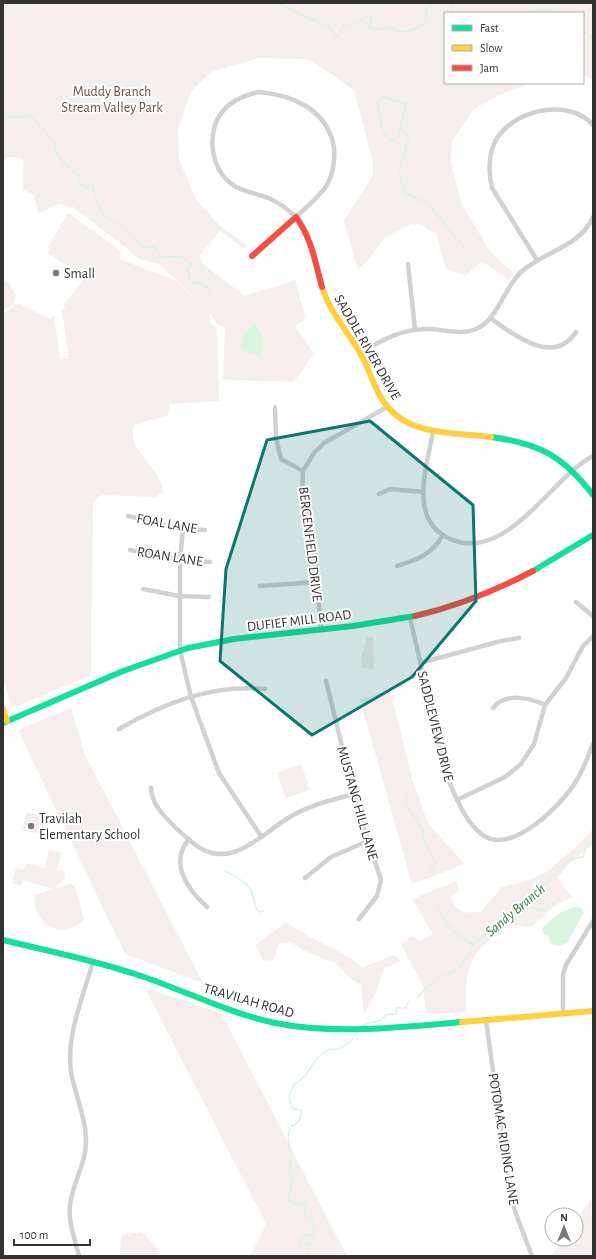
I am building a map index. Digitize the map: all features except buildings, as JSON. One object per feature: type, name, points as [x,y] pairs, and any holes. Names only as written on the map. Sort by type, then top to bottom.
[{"type":"main road","points":[[252,256],[296,217]]},
{"type":"main road","name":"SADDLE RIVER DRIVE","points":[[296,217],[304,227],[310,239],[326,299],[335,316],[361,353],[376,390],[387,407],[396,416],[409,424],[433,432],[520,441],[547,451],[573,470],[593,495]]},
{"type":"main road","name":"DUFIEF MILL ROAD","points":[[5,722],[102,680],[180,650],[228,640],[410,618],[462,604],[500,588],[536,570],[593,535]]},
{"type":"main road","points":[[3,709],[5,722]]},
{"type":"main road","name":"TRAVILAH ROAD","points":[[3,940],[93,962],[139,976],[221,1006],[274,1023],[301,1028],[372,1029],[593,1011]]},
{"type":"street","name":"SADDLE RIVER DRIVE","points":[[259,92],[280,95],[303,103],[315,112],[327,126],[332,139],[334,151],[331,174],[322,191],[296,217],[277,202],[235,186],[225,178],[216,163],[212,148],[213,134],[217,121],[224,110],[235,100],[247,94],[259,92]]},
{"type":"street","points":[[538,260],[492,188],[490,178],[490,156],[499,135],[514,121],[526,116],[556,109],[568,109],[587,119],[593,125]]},
{"type":"street","points":[[361,353],[383,339],[400,332],[415,329],[470,331],[483,325],[490,318],[513,280],[538,260],[571,244],[586,228],[593,217]]},
{"type":"street","points":[[408,264],[415,329]]},
{"type":"street","points":[[490,318],[523,340],[540,347],[562,345],[571,340],[576,332]]},
{"type":"street","points":[[275,407],[276,438],[281,459],[303,471]]},
{"type":"street","name":"BERGENFIELD DRIVE","points":[[321,629],[314,551],[302,497],[303,471],[314,453],[324,443],[387,407]]},
{"type":"street","points":[[433,432],[423,492],[426,515],[432,525],[443,535],[456,541],[472,543],[487,540],[503,532],[530,514],[573,470],[593,456]]},
{"type":"street","points":[[379,494],[390,489],[423,492]]},
{"type":"street","name":"FOAL LANE","points":[[128,516],[183,529],[206,530]]},
{"type":"street","points":[[183,529],[180,560],[180,650],[191,697],[219,773],[261,836]]},
{"type":"street","points":[[397,566],[415,560],[430,551],[443,535]]},
{"type":"street","name":"ROAN LANE","points":[[130,550],[180,560],[210,562]]},
{"type":"street","points":[[260,586],[317,582]]},
{"type":"street","points":[[143,588],[180,596],[209,597]]},
{"type":"street","points":[[576,602],[593,616]]},
{"type":"street","name":"SADDLEVIEW DRIVE","points":[[410,618],[442,762],[457,800],[472,825],[486,836],[503,840],[516,836],[557,806],[577,779],[593,744]]},
{"type":"street","points":[[457,800],[505,776],[521,764],[534,744],[546,705],[566,678],[583,646],[593,636]]},
{"type":"street","points":[[420,663],[501,640],[519,638]]},
{"type":"street","name":"MUSTANG HILL LANE","points":[[326,681],[354,794],[380,875],[381,886],[377,896],[359,919]]},
{"type":"street","points":[[119,729],[146,713],[191,697],[223,688],[265,689]]},
{"type":"street","points":[[493,708],[497,702],[502,700],[525,697],[546,705]]},
{"type":"street","points":[[151,788],[156,806],[188,839],[207,851],[228,854],[242,849],[289,817],[308,807],[354,794]]},
{"type":"street","points":[[188,839],[182,847],[179,863],[195,896],[207,907]]},
{"type":"street","points":[[305,878],[331,857],[368,841]]},
{"type":"street","points":[[562,1014],[563,974],[566,965],[591,928],[593,921]]},
{"type":"street","points":[[79,1256],[70,1217],[70,1204],[87,1142],[85,1122],[75,1092],[71,1071],[70,1052],[73,1030],[93,962]]},
{"type":"street","name":"POTOMAC RIDING LANE","points":[[486,1020],[509,1188],[516,1214],[532,1256]]},
{"type":"highlighted area","points":[[370,421],[473,505],[476,601],[412,677],[312,735],[220,661],[226,569],[267,440]]},
{"type":"green space","name":"Muddy Branch Stream Valley Park","points":[[3,3],[593,3],[593,79],[584,76],[584,12],[444,12],[444,84],[528,84],[501,94],[474,109],[452,141],[451,163],[462,205],[487,246],[487,249],[514,273],[509,280],[482,261],[465,276],[446,268],[436,234],[422,225],[411,224],[385,237],[371,257],[358,270],[344,221],[372,177],[373,162],[354,90],[313,62],[302,59],[259,58],[214,71],[191,91],[178,128],[179,159],[196,200],[222,228],[247,245],[244,248],[220,231],[199,256],[204,265],[245,296],[295,280],[306,318],[295,326],[314,353],[294,382],[223,380],[225,327],[218,325],[210,313],[209,322],[217,328],[219,401],[170,404],[168,416],[135,424],[133,432],[136,446],[160,480],[163,492],[155,497],[104,495],[99,496],[93,503],[91,675],[17,706],[11,705],[3,676],[3,314],[18,303],[49,319],[51,319],[54,315],[60,359],[69,359],[62,311],[65,309],[64,304],[86,278],[48,253],[50,249],[48,247],[68,213],[121,251],[120,259],[176,281],[209,311],[159,264],[139,259],[73,207],[59,204],[38,213],[34,195],[23,190],[23,158],[9,157],[3,161]]},
{"type":"green space","points":[[6,280],[16,294],[14,304],[3,311],[3,282]]},
{"type":"green space","points":[[367,637],[373,637],[374,669],[361,668],[362,655]]},
{"type":"green space","points":[[390,691],[412,778],[428,824],[465,864],[412,884],[360,699]]},
{"type":"green space","points":[[71,708],[84,753],[203,983],[125,954],[18,730]]},
{"type":"green space","points":[[301,764],[310,790],[286,798],[277,773]]},
{"type":"green space","points":[[26,812],[41,816],[37,833],[22,830]]},
{"type":"green space","points":[[593,829],[593,844],[573,860],[557,878],[572,897],[557,904],[531,927],[511,924],[478,951],[469,969],[466,1012],[434,1014],[426,1012],[423,985],[401,945],[412,936],[420,941],[433,934],[412,899],[457,881],[459,890],[450,897],[456,907],[466,912],[481,912],[502,887],[530,880],[546,872],[575,848]]},
{"type":"green space","points":[[49,849],[61,853],[57,870],[63,871],[65,874],[64,879],[54,889],[23,880],[21,886],[12,883],[16,868],[24,869],[26,863],[45,868]]},
{"type":"green space","points":[[70,884],[75,886],[84,919],[71,928],[63,930],[56,929],[49,926],[39,916],[36,909],[35,895]]},
{"type":"green space","points":[[286,922],[305,934],[344,954],[362,967],[395,955],[400,961],[383,969],[377,991],[364,1014],[361,984],[352,980],[337,964],[303,950],[290,942],[279,943],[273,961],[263,960],[255,945]]},
{"type":"green space","points":[[145,988],[221,1013],[347,1256],[250,1256],[266,1224]]},
{"type":"green space","points":[[591,1199],[593,1256],[551,1256],[557,1247],[584,1247],[584,1209]]},
{"type":"green space","points":[[142,1232],[156,1247],[160,1256],[120,1256],[121,1235]]},
{"type":"shaded area","points":[[254,323],[261,335],[264,347],[261,356],[244,351],[241,348],[243,335]]},
{"type":"shaded area","points":[[576,907],[583,909],[584,912],[567,943],[559,946],[551,944],[548,935],[544,934],[542,929],[557,915]]},
{"type":"waterway","points":[[277,3],[329,27],[337,37],[342,27],[358,23],[367,15],[372,17],[371,23],[368,27],[373,29],[389,28],[400,32],[415,29],[426,23],[426,11],[432,3]]},
{"type":"waterway","points":[[452,3],[451,9],[455,12]]},
{"type":"waterway","points":[[527,12],[546,9],[556,12]]},
{"type":"waterway","points":[[584,33],[593,38]]},
{"type":"waterway","points":[[383,97],[406,104],[398,137],[392,141],[383,132],[377,102],[383,97]]},
{"type":"waterway","points":[[3,111],[12,118],[30,115],[55,143],[54,149],[63,162],[79,176],[79,184],[88,187],[93,185],[97,204],[105,215],[129,231],[140,244],[155,247],[157,250],[152,253],[153,258],[158,258],[160,253],[162,257],[178,256],[188,261],[191,265],[187,269],[191,282],[203,284],[208,288],[211,294]]},
{"type":"waterway","points":[[400,129],[409,136],[399,173],[405,193],[428,204],[465,249]]},
{"type":"waterway","points":[[406,792],[406,804],[422,829],[424,840],[435,862],[434,867],[429,870]]},
{"type":"waterway","name":"Sandy Branch","points":[[417,998],[427,987],[444,975],[459,968],[468,956],[473,944],[491,930],[497,921],[529,901],[553,875],[571,859],[583,857],[586,846],[593,840]]},
{"type":"waterway","points":[[226,871],[248,885],[252,891],[254,903],[257,909],[259,912],[263,911]]},
{"type":"waterway","points":[[521,905],[545,911]]},
{"type":"waterway","points":[[436,906],[451,928],[472,944]]},
{"type":"waterway","name":"Sandy Branch","points":[[363,1025],[381,1020],[387,1014],[397,1014],[396,1008],[406,1008],[409,1001]]},
{"type":"waterway","name":"Sandy Branch","points":[[308,1256],[309,1244],[300,1244],[300,1241],[306,1234],[310,1236],[314,1234],[313,1220],[304,1213],[307,1208],[306,1203],[299,1204],[289,1201],[289,1194],[293,1179],[292,1175],[287,1178],[285,1176],[289,1173],[291,1158],[288,1137],[290,1127],[299,1121],[301,1116],[301,1110],[294,1109],[290,1102],[289,1096],[294,1085],[305,1076],[317,1058],[329,1049],[333,1050],[345,1046],[352,1040],[356,1033]]},
{"type":"traffic: fast","points":[[491,437],[523,443],[549,454],[571,470],[593,495]]},
{"type":"traffic: fast","points":[[533,571],[593,535]]},
{"type":"traffic: fast","points":[[3,723],[123,671],[188,648],[234,639],[353,626],[415,616]]},
{"type":"traffic: fast","points":[[3,940],[88,960],[121,970],[155,981],[240,1013],[275,1023],[321,1029],[368,1029],[462,1022]]},
{"type":"traffic: slow","points":[[322,287],[329,305],[363,359],[380,396],[394,413],[406,422],[433,431],[491,437]]},
{"type":"traffic: slow","points":[[3,709],[7,721]]},
{"type":"traffic: slow","points":[[462,1022],[593,1011]]},
{"type":"traffic: jam","points":[[252,256],[296,217],[309,242],[322,287]]},
{"type":"traffic: jam","points":[[415,616],[446,608],[476,597],[533,571]]},
{"type":"place","name":"Small","points":[[56,273]]},
{"type":"place","name":"Travilah Elementary School","points":[[31,826]]}]
